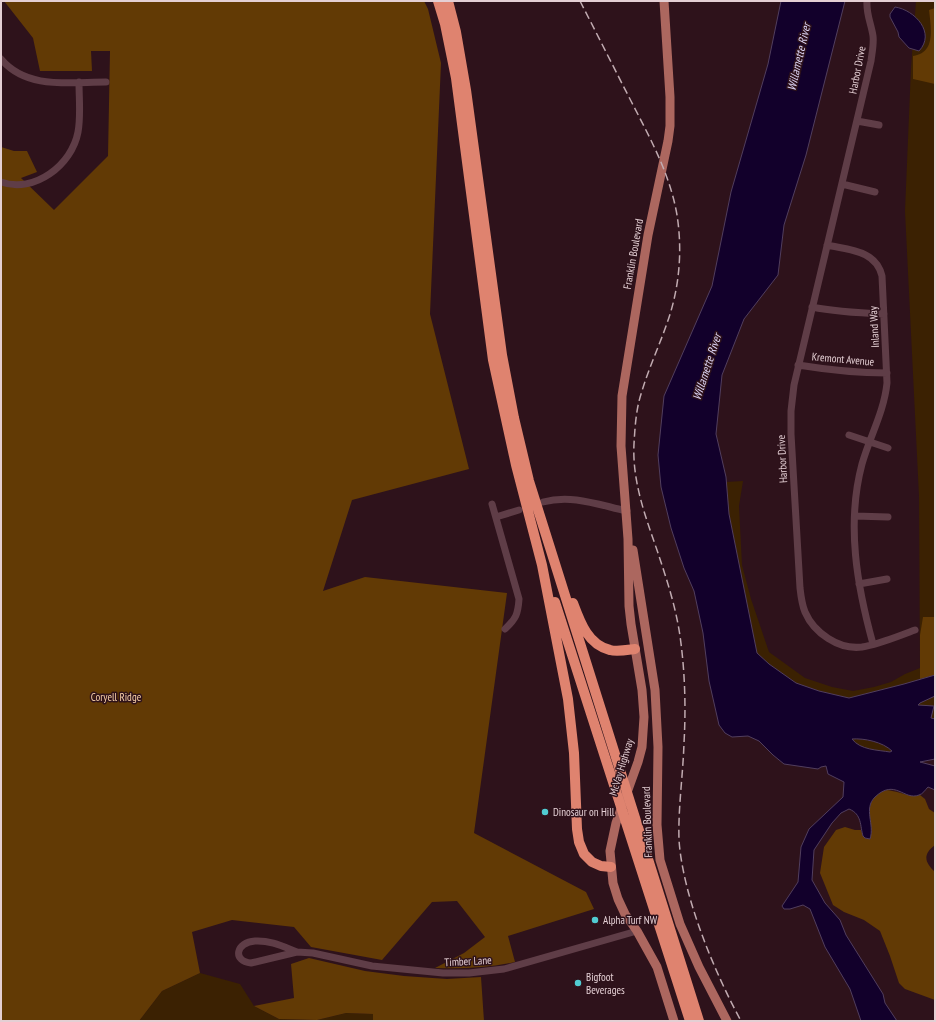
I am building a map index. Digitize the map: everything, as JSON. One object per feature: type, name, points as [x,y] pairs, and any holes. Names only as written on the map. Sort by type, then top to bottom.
[{"type":"highway","points":[[438,1],[445,24],[456,78],[493,360],[514,458],[542,565],[568,699],[574,753],[577,829],[579,842],[584,854],[592,862],[601,866],[611,867]]},
{"type":"highway","points":[[448,1],[456,32],[464,77],[502,355],[529,481],[699,1021]]},
{"type":"highway","points":[[539,516],[580,620],[588,635],[598,645],[611,651],[635,649]]},
{"type":"highway","points":[[542,565],[690,1021]]},
{"type":"main road","name":"Franklin Boulevard","points":[[635,649],[629,606],[627,511],[621,446],[622,396],[648,235],[670,126],[670,97],[664,1]]},
{"type":"main road","name":"Franklin Boulevard","points":[[627,511],[656,690],[657,825],[660,860],[680,924],[699,967],[727,1021]]},
{"type":"main road","points":[[635,649],[645,650],[651,656]]},
{"type":"main road","name":"McVay Highway","points":[[635,649],[642,690],[644,731],[638,762],[612,838],[610,851],[611,867],[613,883],[618,900],[657,967],[674,1021]]},
{"type":"street","name":"Harbor Drive","points":[[867,1],[867,15],[873,35],[873,47],[842,184],[798,365],[791,411],[791,434],[801,601],[805,613],[821,633],[846,646],[860,647],[873,644],[914,630]]},
{"type":"street","points":[[1,59],[14,72],[33,80],[51,82],[106,82]]},
{"type":"street","points":[[1,182],[18,185],[42,179],[52,172],[70,152],[76,142],[78,133],[80,82]]},
{"type":"street","points":[[857,120],[879,125]]},
{"type":"street","points":[[842,184],[875,192]]},
{"type":"street","name":"Inland Way","points":[[827,245],[871,257],[878,263],[882,276],[887,388],[884,405],[859,477],[854,545],[864,612],[873,644]]},
{"type":"street","points":[[812,307],[859,314],[884,314]]},
{"type":"street","name":"Kremont Avenue","points":[[798,365],[831,371],[887,373]]},
{"type":"street","points":[[849,435],[888,448]]},
{"type":"street","points":[[543,502],[569,499],[627,511]]},
{"type":"street","points":[[492,504],[518,599],[518,610],[514,620],[505,629]]},
{"type":"street","points":[[496,517],[519,510]]},
{"type":"street","points":[[855,516],[888,517]]},
{"type":"street","points":[[859,584],[887,579]]},
{"type":"street","name":"Timber Lane","points":[[297,952],[272,942],[255,941],[241,945],[239,951],[242,960],[251,963],[297,952],[313,953],[372,966],[443,973],[469,973],[504,969],[637,931]]},
{"type":"shaded area","points":[[916,1],[935,1],[935,675],[849,698],[819,691],[796,683],[769,664],[757,653],[729,514],[726,482],[743,481],[739,506],[742,565],[751,599],[769,652],[805,678],[832,687],[853,691],[891,682],[920,668],[919,496],[905,211],[911,68]]},
{"type":"shaded area","points":[[935,696],[935,719],[931,719],[932,713],[917,705]]},
{"type":"shaded area","points":[[852,739],[883,745],[892,751],[875,750],[864,747],[855,743]]},
{"type":"shaded area","points":[[200,973],[240,984],[254,1006],[279,1019],[317,1020],[346,1013],[373,1014],[373,1021],[139,1021],[162,991]]},
{"type":"green space","name":"Coryell Ridge","points":[[4,1],[424,1],[428,9],[441,63],[430,314],[469,469],[352,500],[323,591],[365,577],[507,593],[474,833],[586,892],[594,909],[508,936],[515,962],[475,968],[435,968],[464,953],[485,937],[457,901],[432,902],[382,960],[311,947],[294,927],[232,920],[192,932],[200,973],[162,991],[139,1021],[1,1021],[1,147],[14,151],[27,151],[37,172],[21,178],[54,210],[108,156],[110,51],[91,51],[92,71],[40,71],[33,38]]},
{"type":"green space","points":[[935,8],[935,84],[913,79],[913,56],[920,54],[929,45],[931,24],[929,10]]},
{"type":"green space","points":[[923,617],[934,617],[935,620],[935,675],[920,679],[920,635]]},
{"type":"green space","points":[[885,790],[916,796],[920,795],[925,799],[929,809],[935,813],[935,845],[928,852],[926,858],[929,865],[935,872],[935,1000],[905,989],[899,983],[880,931],[864,920],[844,912],[833,905],[820,873],[824,847],[836,830],[845,827],[861,830],[863,836],[871,835],[871,803],[878,794]]},
{"type":"green space","points":[[309,958],[365,971],[404,976],[447,979],[481,977],[484,1021],[373,1021],[373,1014],[346,1013],[317,1020],[279,1019],[254,1006],[294,998],[291,964]]},
{"type":"water","name":"Willamette River","points":[[781,1],[845,1],[806,155],[784,225],[778,275],[744,319],[722,375],[716,434],[726,477],[729,514],[757,653],[769,664],[796,683],[819,691],[849,698],[935,675],[935,696],[918,705],[934,706],[931,718],[935,719],[935,759],[920,762],[935,766],[935,790],[928,787],[922,794],[914,796],[894,790],[882,792],[875,797],[870,807],[870,839],[863,836],[858,817],[849,809],[841,813],[832,823],[814,850],[812,880],[825,903],[840,920],[846,935],[883,994],[885,1003],[897,1021],[861,1021],[850,989],[825,947],[810,909],[803,905],[790,909],[784,909],[782,906],[798,882],[801,847],[809,829],[843,797],[844,782],[828,774],[826,766],[818,769],[784,764],[759,741],[748,736],[732,737],[725,733],[719,725],[709,681],[703,633],[694,591],[684,568],[671,528],[661,487],[658,455],[664,396],[712,286],[731,192],[768,64]],"holes":[[[852,739],[879,743],[892,751],[875,750],[864,747],[855,743]]]},
{"type":"water","points":[[895,7],[910,13],[921,23],[925,37],[924,44],[919,51],[909,48],[899,37],[890,17],[890,14]]},
{"type":"railway","points":[[580,1],[658,156],[670,185],[679,227],[680,251],[674,299],[668,321],[640,397],[637,411],[634,444],[635,472],[641,500],[671,594],[682,649],[685,703],[685,730],[679,828],[682,862],[693,909],[701,933],[720,980],[741,1021]]},
{"type":"place","name":"Dinosaur on Hill","points":[[545,812]]},
{"type":"place","name":"Alpha Turf NW","points":[[595,920]]},
{"type":"place","name":"Bigfoot Beverages","points":[[578,983]]}]
